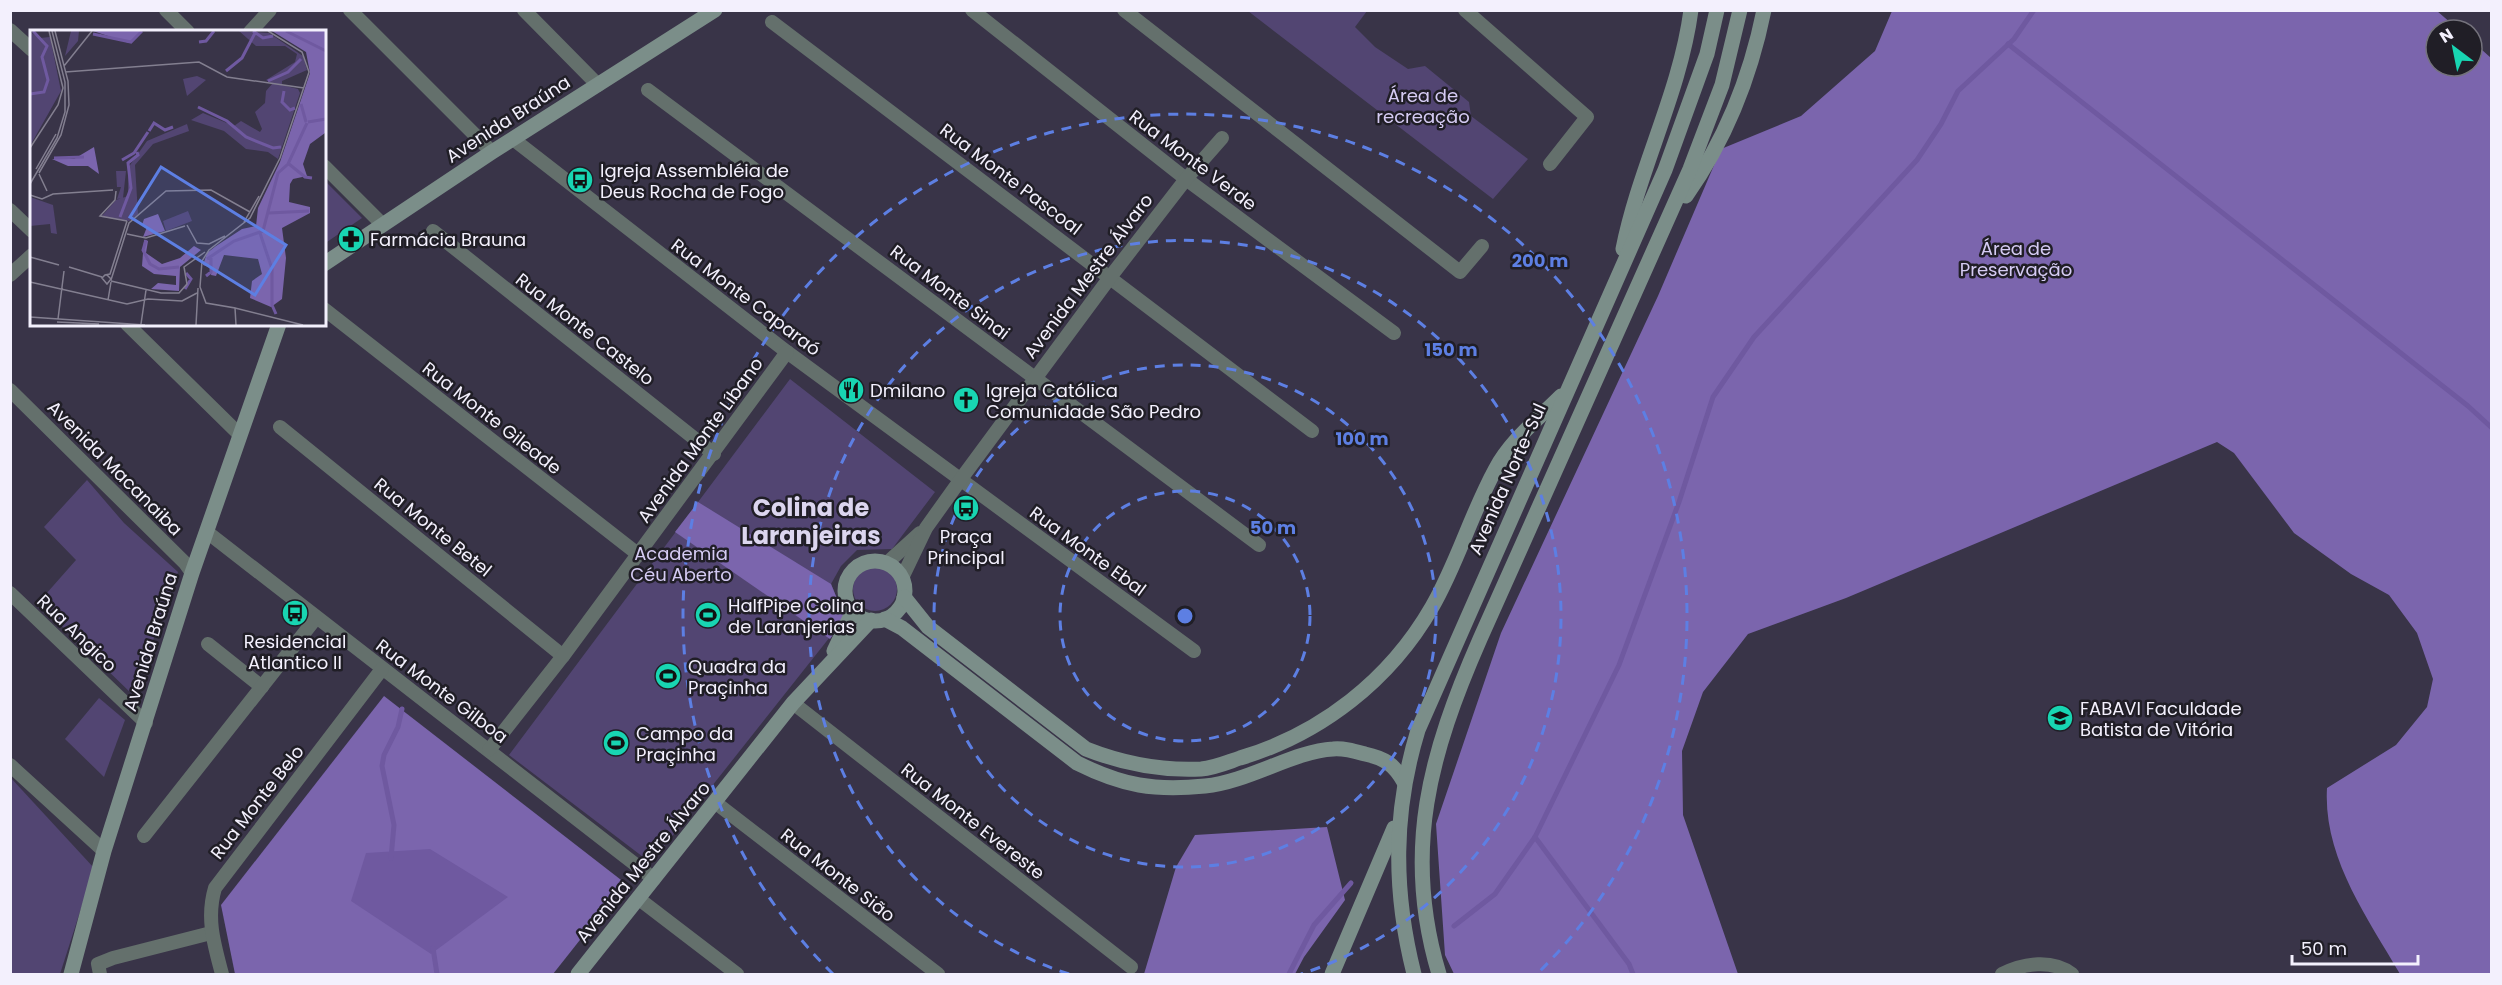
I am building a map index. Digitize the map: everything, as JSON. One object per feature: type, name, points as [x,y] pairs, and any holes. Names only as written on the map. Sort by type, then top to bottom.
[{"type":"street","points":[[166,10],[186,30]]},
{"type":"street","points":[[252,30],[270,10]]},
{"type":"street","points":[[350,10],[492,152]]},
{"type":"street","points":[[524,10],[598,85]]},
{"type":"street","name":"Rua Monte Verde","points":[[972,10],[1186,179],[1394,333]]},
{"type":"street","points":[[1124,10],[1460,272],[1482,246]]},
{"type":"street","points":[[1465,10],[1587,117],[1550,164]]},
{"type":"street","points":[[1617,279],[1631,208],[1651,156],[1684,51],[1691,10]]},
{"type":"street","name":"Avenida Norte-Sul","points":[[1414,975],[1399,895],[1399,814],[1404,782],[1428,705],[1680,133],[1707,54],[1717,10]]},
{"type":"street","points":[[1439,975],[1427,928],[1421,884],[1427,793],[1437,750],[1480,639],[1668,220],[1722,85],[1740,10]]},
{"type":"street","points":[[1668,220],[1710,162],[1737,105],[1764,10]]},
{"type":"street","name":"Avenida Braúna","points":[[326,263],[492,152],[712,11]]},
{"type":"street","name":"Rua Monte Pascoal","points":[[772,22],[1312,430]]},
{"type":"street","points":[[10,30],[30,48]]},
{"type":"street","name":"Rua Monte Sinai","points":[[648,90],[1259,545]]},
{"type":"street","name":"Avenida Mestre Álvaro","points":[[902,578],[926,528],[961,479],[1111,276],[1186,179],[1222,138]]},
{"type":"street","name":"Rua Monte Caparaó","points":[[513,139],[787,352],[961,479]]},
{"type":"street","points":[[326,168],[382,224]]},
{"type":"street","points":[[10,210],[30,229]]},
{"type":"street","name":"Rua Monte Castelo","points":[[434,231],[714,454]]},
{"type":"street","points":[[10,275],[30,257]]},
{"type":"street","name":"Rua Monte Gileade","points":[[326,311],[639,555]]},
{"type":"street","points":[[129,326],[240,435]]},
{"type":"street","name":"Avenida Braúna","points":[[71,975],[104,851],[192,573],[278,326]]},
{"type":"street","name":"Avenida Monte Líbano","points":[[489,750],[639,555],[787,352]]},
{"type":"street","name":"Avenida Macanaiba","points":[[10,390],[185,562],[192,573]]},
{"type":"street","points":[[1404,782],[1394,767],[1381,757],[1334,748],[1318,750],[1259,773],[1207,786],[1140,787],[1109,779],[1077,763],[902,628],[853,611],[846,596],[850,576],[866,562],[887,563],[902,578],[904,597],[928,627],[1086,749],[1143,768],[1203,769],[1253,754],[1303,732],[1352,702],[1387,669],[1432,606],[1495,469],[1516,441],[1567,390]]},
{"type":"street","name":"Rua Monte Betel","points":[[280,427],[563,656]]},
{"type":"street","name":"Rua Monte Ebal","points":[[961,479],[1194,651]]},
{"type":"street","name":"Avenida Mestre Álvaro","points":[[887,563],[926,528]]},
{"type":"street","name":"Rua Monte Gilboa","points":[[207,532],[654,879]]},
{"type":"street","name":"Rua Angico","points":[[10,593],[146,723]]},
{"type":"street","points":[[878,620],[897,610],[904,597]]},
{"type":"street","name":"Avenida Mestre Álvaro","points":[[829,662],[853,611]]},
{"type":"street","points":[[144,836],[316,618]]},
{"type":"street","name":"Avenida Mestre Álvaro","points":[[578,975],[794,703],[829,662],[878,620]]},
{"type":"street","points":[[208,644],[262,687]]},
{"type":"street","name":"Rua Monte Belo","points":[[222,975],[211,933],[209,906],[215,888],[382,669]]},
{"type":"street","name":"Rua Monte Evereste","points":[[794,703],[1131,967]]},
{"type":"street","points":[[10,765],[104,851]]},
{"type":"street","name":"Rua Monte Sião","points":[[716,803],[938,975]]},
{"type":"street","points":[[1332,975],[1399,814]]},
{"type":"street","points":[[639,898],[737,975]]},
{"type":"street","points":[[100,975],[98,964],[113,957],[211,933]]},
{"type":"street","points":[[2002,975],[2028,965],[2049,964],[2072,975]]},
{"type":"green space","name":"Área de recreação","points":[[1248,11],[1367,11],[1355,27],[1375,47],[1408,69],[1425,66],[1469,102],[1471,116],[1528,159],[1493,199]]},
{"type":"green space","name":"Área de Preservação","points":[[1892,11],[2437,11],[2445,18],[2424,18],[2424,78],[2484,78],[2484,52],[2491,58],[2491,974],[2400,974],[2350,886],[2332,838],[2327,788],[2396,745],[2427,707],[2433,679],[2417,633],[2389,595],[2351,574],[2294,533],[2234,453],[2217,442],[1846,598],[1748,634],[1703,692],[1682,751],[1683,815],[1738,974],[1454,974],[1445,955],[1436,824],[1501,633],[1658,296],[1721,149],[1801,116],[1875,51]]},
{"type":"green space","points":[[326,182],[362,218],[326,243]]},
{"type":"green space","name":"Academia Céu Aberto","points":[[790,379],[935,492],[892,549],[857,550],[841,566],[831,584],[845,618],[651,863],[509,755]]},
{"type":"green space","points":[[87,480],[124,523],[178,572],[133,695],[38,603],[76,560],[44,527]]},
{"type":"green space","points":[[698,502],[831,584],[845,618],[830,639],[675,532]]},
{"type":"green space","points":[[875,567],[891,573],[897,589],[891,605],[875,611],[859,605],[853,589],[859,573]]},
{"type":"green space","points":[[384,696],[625,883],[553,974],[235,974],[221,905]]},
{"type":"green space","points":[[99,698],[125,720],[104,777],[65,739]]},
{"type":"green space","points":[[10,777],[94,868],[60,974],[11,974]]},
{"type":"green space","points":[[1327,827],[1345,900],[1304,957],[1295,974],[1144,974],[1176,867],[1195,835]]},
{"type":"shaded area","points":[[430,849],[508,897],[431,954],[351,901],[366,853]]},
{"type":"waterway","points":[[1454,926],[1495,894],[1535,837],[1619,665],[1679,502],[1713,397],[1754,337],[1917,160],[1941,124],[1958,91],[2014,39],[2034,10]]},
{"type":"waterway","points":[[2008,44],[2468,406],[2492,428]]},
{"type":"waterway","points":[[391,858],[394,825],[382,766],[384,755],[398,727],[402,709]]},
{"type":"waterway","points":[[1535,837],[1629,964],[1633,974]]},
{"type":"waterway","points":[[1289,974],[1314,925],[1351,883]]},
{"type":"waterway","points":[[433,948],[437,974]]},
{"type":"place","name":"Igreja Assembléia de Deus Rocha de Fogo","points":[[580,180]]},
{"type":"place","name":"Farmácia Brauna","points":[[351,239]]},
{"type":"place","name":"Dmilano","points":[[851,390]]},
{"type":"place","name":"Igreja Católica Comunidade São Pedro","points":[[966,400]]},
{"type":"place","name":"Praça Principal","points":[[966,508]]},
{"type":"place","name":"Residencial Atlantico II","points":[[295,613]]},
{"type":"place","name":"HalfPipe Colina de Laranjerias","points":[[708,615]]},
{"type":"place","name":"Quadra da Praçinha","points":[[668,676]]},
{"type":"place","name":"FABAVI Faculdade Batista de Vitória","points":[[2060,718]]},
{"type":"place","name":"Campo da Praçinha","points":[[616,743]]},
{"type":"district","name":"Colina de Laranjeiras","points":[[811,521]]}]
